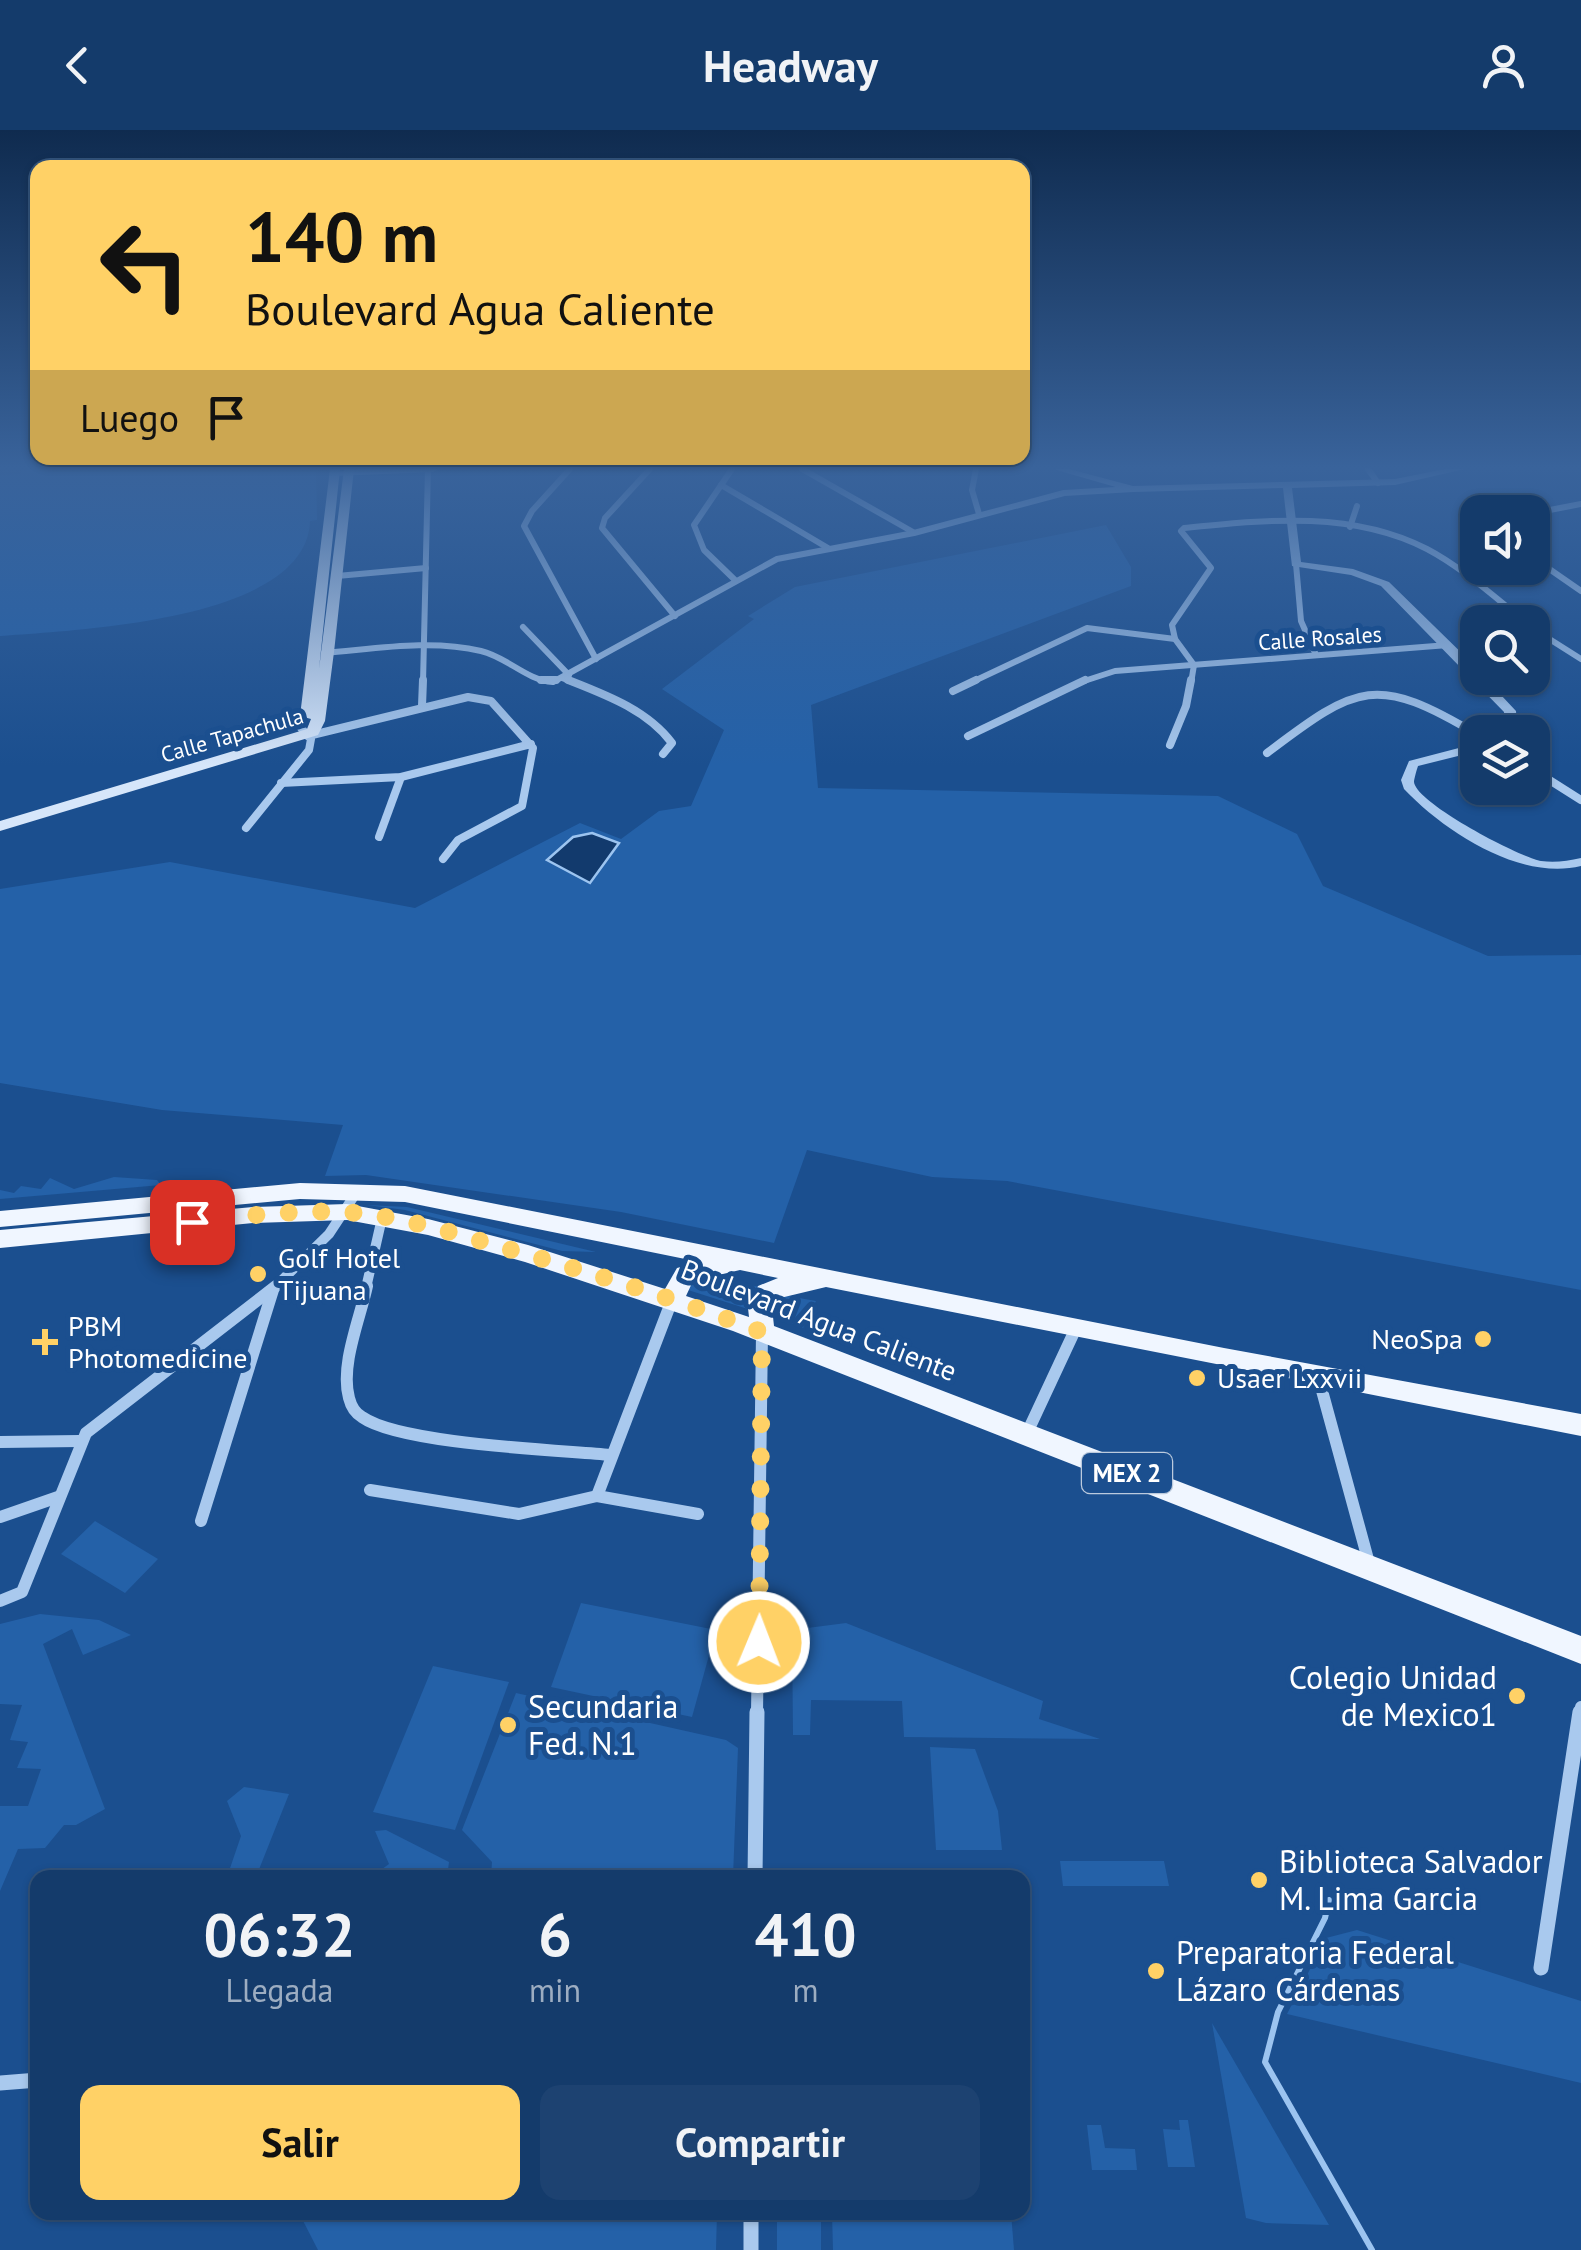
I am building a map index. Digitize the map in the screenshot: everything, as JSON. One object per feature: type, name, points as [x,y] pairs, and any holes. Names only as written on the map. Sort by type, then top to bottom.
[{"type":"main road","points":[[304,732],[327,568]]},
{"type":"main road","points":[[304,732],[318,722],[337,568]]},
{"type":"main road","name":"Calle Tapachula","points":[[0,816],[304,732]]},
{"type":"main road","name":"Calle Tapachula","points":[[0,826],[304,732]]},
{"type":"main road","name":"Boulevard Agua Caliente","points":[[0,1219],[300,1190],[353,1201],[382,1218],[486,1242],[672,1299],[1581,1650]]},
{"type":"main road","name":"Boulevard Agua Caliente","points":[[0,1239],[253,1215],[406,1194],[1581,1425]]},
{"type":"main road","points":[[672,1299],[678,1282],[698,1268],[757,1262]]},
{"type":"main road","points":[[762,1332],[760,1308],[766,1293],[799,1282],[846,1280]]},
{"type":"street","points":[[337,576],[426,568],[422,706]]},
{"type":"street","points":[[547,568],[596,659]]},
{"type":"street","points":[[635,568],[675,616]]},
{"type":"street","points":[[721,568],[736,581]]},
{"type":"street","points":[[313,654],[426,646],[488,652],[546,683],[760,568]]},
{"type":"street","points":[[1170,745],[1186,706],[1194,665],[1172,630],[1175,619],[1211,572],[1210,568]]},
{"type":"street","points":[[1296,568],[1301,620],[1316,656]]},
{"type":"street","points":[[1324,568],[1352,572],[1385,584],[1460,658]]},
{"type":"street","points":[[1453,568],[1503,605]]},
{"type":"street","points":[[1550,569],[1581,590]]},
{"type":"street","points":[[523,628],[565,676],[605,694],[659,728],[672,743],[663,754]]},
{"type":"street","points":[[954,691],[1087,628],[1175,639]]},
{"type":"street","points":[[1550,639],[1581,659]]},
{"type":"street","name":"Calle Rosales","points":[[968,736],[1100,674],[1448,645]]},
{"type":"street","points":[[1267,753],[1338,702],[1362,695],[1417,702],[1460,725]]},
{"type":"street","points":[[1495,695],[1510,715]]},
{"type":"street","name":"Calle Tapachula","points":[[304,732],[422,706],[480,698],[491,701],[531,744]]},
{"type":"street","points":[[246,828],[309,750],[304,732]]},
{"type":"street","points":[[280,783],[400,777],[531,744],[533,754],[522,806],[458,840],[443,860]]},
{"type":"street","points":[[1460,751],[1413,764],[1407,780],[1410,789],[1494,848],[1555,868],[1581,862]]},
{"type":"street","points":[[379,837],[400,777]]},
{"type":"street","points":[[1550,781],[1581,800]]},
{"type":"street","points":[[1567,792],[1581,788]]},
{"type":"street","points":[[0,1601],[22,1592],[80,1441],[97,1423],[273,1289],[353,1201]]},
{"type":"street","points":[[382,1218],[347,1376],[348,1399],[358,1415],[395,1430],[610,1455]]},
{"type":"street","points":[[200,1521],[273,1289]]},
{"type":"street","points":[[598,1496],[610,1455],[672,1299]]},
{"type":"street","points":[[1027,1434],[1076,1328]]},
{"type":"street","points":[[756,1870],[762,1332]]},
{"type":"street","points":[[1318,1376],[1370,1567]]},
{"type":"street","points":[[0,1442],[80,1441]]},
{"type":"street","points":[[370,1490],[519,1514],[598,1496],[698,1514]]},
{"type":"street","points":[[0,1518],[58,1498]]},
{"type":"street","points":[[1541,1968],[1581,1707]]},
{"type":"street","points":[[0,2083],[30,2081]]},
{"type":"street","points":[[750,2250],[751,2220]]},
{"type":"shaded area","points":[[0,568],[285,568],[270,581],[230,600],[181,614],[129,624],[0,636]]},
{"type":"shaded area","points":[[891,568],[1131,568],[1131,586],[811,705],[818,788],[1218,796],[1297,834],[1323,886],[1488,956],[1581,955],[1581,1290],[1007,1181],[932,1177],[807,1150],[774,1243],[621,1212],[366,1175],[325,1176],[343,1125],[162,1110],[0,1083],[0,889],[170,862],[415,908],[580,823],[621,839],[659,811],[691,806],[724,730],[662,689],[754,619],[748,616],[795,587]]},
{"type":"shaded area","points":[[592,833],[619,843],[590,883],[547,860],[573,837]]},
{"type":"shaded area","points":[[114,1177],[157,1180],[161,1185],[0,1199],[0,1190],[14,1193],[21,1186],[41,1189],[50,1178],[74,1189]]},
{"type":"shaded area","points":[[367,1205],[407,1207],[596,1252],[562,1251],[405,1210]]},
{"type":"shaded area","points":[[702,1276],[760,1287],[753,1293],[751,1310],[688,1290],[692,1279]]},
{"type":"shaded area","points":[[788,1296],[816,1301],[803,1328],[770,1314],[773,1298]]},
{"type":"shaded area","points":[[95,1521],[158,1559],[125,1593],[61,1554]]},
{"type":"shaded area","points":[[581,1603],[716,1630],[692,1717],[551,1687]]},
{"type":"shaded area","points":[[40,1614],[99,1620],[131,1635],[83,1655],[72,1629],[43,1644],[105,1809],[76,1825],[64,1825],[45,1848],[18,1849],[0,1891],[0,1806],[28,1806],[41,1769],[17,1768],[28,1742],[10,1740],[22,1705],[0,1704],[0,1624]]},
{"type":"shaded area","points":[[846,1623],[1043,1701],[1039,1719],[1100,1739],[904,1737],[902,1701],[811,1700],[810,1735],[793,1735],[792,1630]]},
{"type":"shaded area","points":[[433,1666],[509,1682],[455,1830],[373,1812]]},
{"type":"shaded area","points":[[516,1693],[726,1740],[738,1748],[733,1870],[491,1870],[492,1862],[462,1830]]},
{"type":"shaded area","points":[[930,1747],[975,1749],[998,1811],[1002,1850],[936,1850]]},
{"type":"shaded area","points":[[244,1787],[289,1794],[259,1870],[229,1870],[241,1836],[227,1801]]},
{"type":"shaded area","points":[[386,1830],[449,1862],[448,1870],[381,1870],[389,1864],[375,1831]]},
{"type":"shaded area","points":[[1060,1861],[1164,1861],[1169,1886],[1063,1886]]},
{"type":"shaded area","points":[[1357,1930],[1581,2001],[1581,2083],[1287,2014],[1326,1938]]},
{"type":"shaded area","points":[[1212,2023],[1329,2225],[1266,2223],[1246,2218]]},
{"type":"shaded area","points":[[1179,2120],[1188,2120],[1195,2167],[1168,2167],[1163,2129],[1180,2130]]},
{"type":"shaded area","points":[[1087,2125],[1101,2125],[1105,2148],[1135,2149],[1137,2170],[1092,2170]]},
{"type":"shaded area","points":[[303,2220],[717,2220],[716,2250],[318,2250]]},
{"type":"shaded area","points":[[777,2220],[821,2220],[821,2250],[777,2250]]},
{"type":"shaded area","points":[[832,2220],[1012,2220],[1014,2250],[833,2250]]},
{"type":"waterway","points":[[1329,1900],[1325,1918],[1278,2012],[1265,2062],[1372,2250]]},
{"type":"place","name":"Golf Hotel Tijuana","points":[[258,1274]]},
{"type":"place","name":"NeoSpa","points":[[1483,1339]]},
{"type":"place","name":"PBM Photomedicine","points":[[45,1342]]},
{"type":"place","name":"Usaer Lxxvii","points":[[1197,1378]]},
{"type":"place","name":"Colegio Unidad de Mexico1","points":[[1517,1696]]},
{"type":"place","name":"Secundaria Fed. N.1","points":[[508,1725]]},
{"type":"place","name":"Biblioteca Salvador M. Lima Garcia","points":[[1259,1880]]},
{"type":"place","name":"Preparatoria Federal Lázaro Cárdenas","points":[[1156,1971]]},
{"type":"route","points":[[192,1222],[295,1212],[347,1212],[382,1218],[428,1227],[618,1281],[762,1332],[759,1642]]}]
